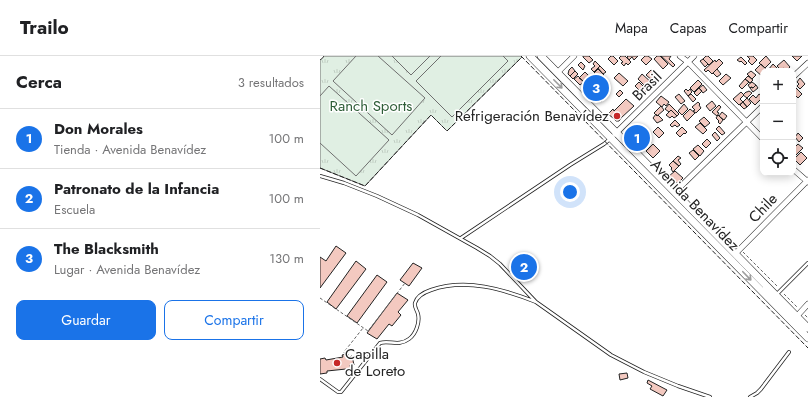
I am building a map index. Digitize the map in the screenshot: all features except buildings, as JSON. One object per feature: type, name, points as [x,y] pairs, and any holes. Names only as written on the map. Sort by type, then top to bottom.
[{"type":"main road","name":"Avenida Benavídez","points":[[530,56],[675,192],[808,328]]},
{"type":"main road","name":"Avenida Benavídez","points":[[542,56],[614,135],[808,338]]},
{"type":"street","points":[[558,72],[574,56]]},
{"type":"street","points":[[680,56],[688,62],[760,136]]},
{"type":"street","name":"Brasil","points":[[614,135],[694,56]]},
{"type":"street","points":[[796,74],[808,62]]},
{"type":"street","points":[[675,192],[760,109]]},
{"type":"street","points":[[796,172],[807,181]]},
{"type":"street","name":"Chile","points":[[736,253],[807,181]]},
{"type":"street","points":[[797,316],[808,304]]},
{"type":"lane","points":[[460,238],[604,144],[614,135]]},
{"type":"lane","points":[[320,176],[344,183],[377,196],[418,215],[460,238],[490,256],[500,264],[536,302],[611,355],[644,372],[710,397]]},
{"type":"lane","points":[[776,295],[808,263]]},
{"type":"lane","points":[[320,379],[338,392],[341,392],[380,343],[401,343],[414,335],[417,328],[418,315],[415,308],[415,303],[419,297],[427,291],[444,286],[479,286],[517,295],[536,302]]},
{"type":"lane","points":[[750,397],[761,389],[789,352]]},
{"type":"path","points":[[320,298],[368,331],[405,283]]},
{"type":"path","points":[[344,355],[344,352],[363,328]]},
{"type":"green space","name":"Ranch Sports","points":[[320,56],[522,57],[447,131],[431,115],[365,186],[320,168]]},
{"type":"green space","points":[[356,56],[378,56],[425,98],[392,135],[333,81]]},
{"type":"green space","points":[[392,56],[430,56],[411,75]]},
{"type":"green space","points":[[441,56],[503,56],[508,61],[452,117],[416,81]]},
{"type":"green space","points":[[329,86],[389,140],[356,176],[320,143],[320,96]]},
{"type":"fence","points":[[521,56],[808,348]]},
{"type":"fence","points":[[320,168],[365,186],[431,115],[447,131],[522,57]]},
{"type":"place","name":"The Blacksmith","points":[[596,88]]},
{"type":"place","name":"Refrigeración Benavídez","points":[[617,116]]},
{"type":"place","name":"Don Morales","points":[[637,138]]},
{"type":"place","name":"Patronato de la Infancia","points":[[524,267]]},
{"type":"place","name":"Capilla de Loreto","points":[[337,363]]}]
